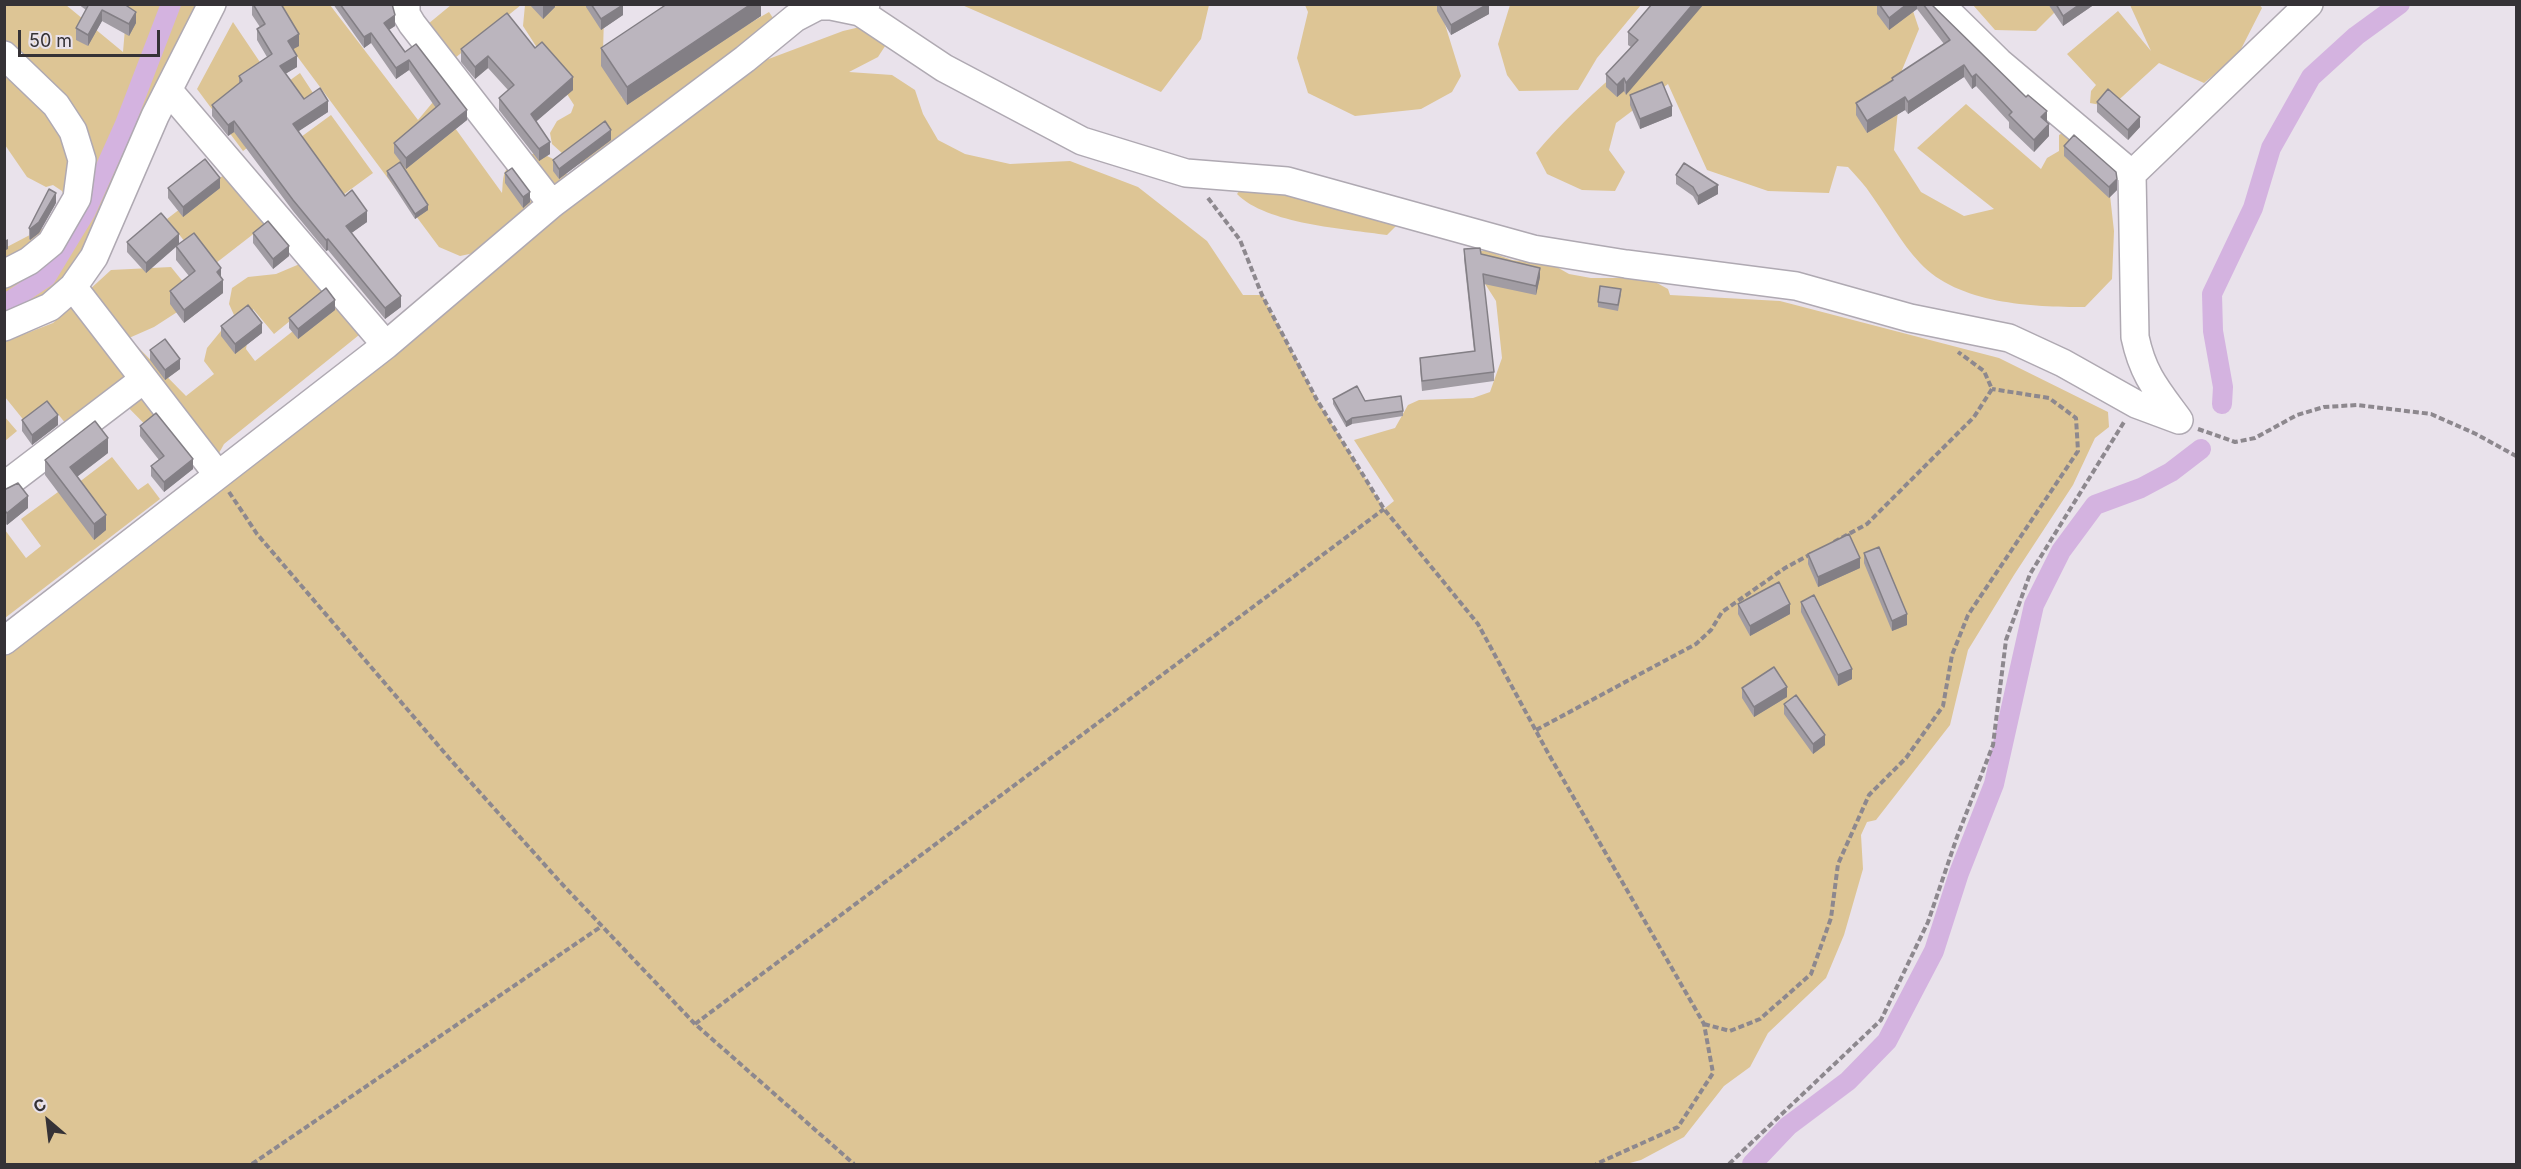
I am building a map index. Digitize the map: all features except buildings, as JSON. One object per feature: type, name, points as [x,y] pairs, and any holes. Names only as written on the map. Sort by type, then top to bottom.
[{"type":"street","points":[[4,327],[50,308],[73,287],[94,257],[155,116],[170,91],[187,50],[212,4]]},
{"type":"street","points":[[406,4],[406,14],[412,24],[552,204]]},
{"type":"street","points":[[1940,4],[1999,62],[2132,174]]},
{"type":"street","points":[[2187,424],[2149,379],[2140,362],[2134,337],[2132,174],[2308,4]]},
{"type":"street","points":[[4,640],[386,345],[552,204],[745,59],[789,11],[818,6],[863,8],[944,68],[1082,141],[1186,173],[1287,181],[1533,249],[1796,286],[1910,318],[2009,338],[2063,363],[2136,404],[2187,424]]},
{"type":"street","points":[[4,55],[56,105],[73,131],[81,160],[77,198],[51,243],[29,261],[4,274]]},
{"type":"street","points":[[170,91],[386,345]]},
{"type":"street","points":[[73,287],[218,475]]},
{"type":"street","points":[[4,486],[143,380]]},
{"type":"path","points":[[1186,173],[1240,240],[1262,295],[1317,400],[1384,509],[1478,624],[1704,1024],[1713,1073],[1678,1126],[1596,1164]]},
{"type":"path","points":[[1957,351],[1984,370],[1992,389]]},
{"type":"path","points":[[1826,546],[1867,524],[1974,417],[1992,389]]},
{"type":"path","points":[[1704,1024],[1730,1031],[1760,1019],[1811,974],[1831,918],[1838,864],[1869,795],[1906,758],[1943,706],[1952,655],[1968,615],[2078,451],[2076,418],[2049,398],[1992,389]]},
{"type":"path","points":[[1729,1164],[1881,1020],[1929,922],[1957,837],[1993,744],[2006,640],[2030,574],[2087,479],[2136,404]]},
{"type":"path","points":[[2187,424],[2235,442],[2255,438],[2297,415],[2324,407],[2357,405],[2431,414],[2517,456]]},
{"type":"path","points":[[218,475],[257,534],[449,758],[602,926],[695,1024],[854,1164]]},
{"type":"path","points":[[695,1024],[1384,509]]},
{"type":"path","points":[[1536,730],[1696,644],[1711,630],[1722,612],[1785,568],[1816,552]]},
{"type":"path","points":[[252,1164],[602,926]]},
{"type":"shaded area","points":[[2259,4],[2262,8],[2238,55],[2204,83],[2159,63],[2111,107],[2090,103],[2091,91],[2096,85],[2067,54],[2118,11],[2151,51],[2130,5]]},
{"type":"shaded area","points":[[5,5],[66,5],[123,52],[127,5],[204,5],[111,206],[66,282],[43,300],[5,316],[5,248],[47,226],[67,203],[62,191],[53,185],[46,187],[27,177],[5,145],[4,56],[45,79],[5,41]]},
{"type":"shaded area","points":[[259,5],[330,5],[418,120],[433,102],[437,103],[502,193],[506,170],[515,160],[527,155],[540,154],[553,159],[572,180],[479,252],[460,256],[439,247]]},
{"type":"shaded area","points":[[451,5],[521,5],[455,58],[428,24]]},
{"type":"shaded area","points":[[525,5],[616,5],[604,16],[603,52],[622,98],[769,12],[775,21],[600,160],[574,164],[552,144],[550,133],[557,121],[571,113],[574,105],[523,26]]},
{"type":"shaded area","points":[[962,5],[1209,5],[1201,39],[1161,92]]},
{"type":"shaded area","points":[[1305,5],[1439,5],[1461,76],[1452,92],[1421,109],[1355,116],[1308,93],[1297,58],[1308,12]]},
{"type":"shaded area","points":[[1510,5],[1641,5],[1597,58],[1578,90],[1519,91],[1507,75],[1498,44]]},
{"type":"shaded area","points":[[1698,5],[1911,5],[1919,29],[1902,70],[1894,150],[1921,192],[1964,216],[1994,209],[1917,148],[1966,104],[2041,169],[2047,158],[2059,151],[2059,135],[2069,129],[2106,160],[2114,231],[2112,279],[2085,307],[2020,304],[1975,295],[1954,287],[1936,277],[1920,263],[1848,167],[1837,166],[1829,193],[1768,191],[1707,170],[1668,84],[1616,123],[1609,150],[1625,172],[1615,191],[1582,190],[1547,174],[1536,153],[1554,132],[1614,75]]},
{"type":"shaded area","points":[[1973,5],[2062,5],[2036,31],[1995,30]]},
{"type":"shaded area","points":[[233,22],[278,89],[300,73],[315,96],[243,151],[197,89]]},
{"type":"shaded area","points":[[873,24],[889,40],[878,57],[849,72],[892,75],[915,90],[923,114],[938,140],[965,154],[1010,164],[1070,161],[1138,187],[1207,241],[1243,295],[1262,295],[1317,400],[1384,509],[1394,501],[1354,440],[1395,428],[1408,405],[1419,400],[1473,398],[1490,392],[1502,358],[1496,301],[1464,251],[1487,251],[1512,260],[1555,266],[1569,274],[1591,278],[1626,278],[1655,282],[1668,289],[1670,295],[1780,301],[1999,358],[2108,412],[2109,427],[2095,438],[2073,485],[1968,650],[1950,725],[1876,820],[1867,822],[1861,835],[1863,869],[1844,935],[1826,978],[1768,1033],[1750,1067],[1724,1086],[1684,1137],[1641,1160],[1626,1164],[5,1164],[5,628],[734,72],[843,31]]},
{"type":"shaded area","points":[[331,115],[373,173],[343,195],[301,137]]},
{"type":"shaded area","points":[[225,174],[265,225],[207,270],[167,219]]},
{"type":"shaded area","points":[[1259,183],[1381,219],[1396,226],[1387,235],[1286,219],[1250,204],[1237,194],[1242,187]]},
{"type":"shaded area","points":[[302,263],[346,281],[318,298],[274,334],[253,309],[246,349],[255,361],[331,301],[359,335],[224,444],[210,463],[186,466],[111,390],[66,424],[50,404],[26,423],[5,397],[4,342],[53,323],[111,270],[171,267],[184,283],[185,307],[154,327],[129,338],[186,396],[214,374],[204,361],[207,348],[234,315],[229,304],[232,288],[248,277],[276,274]]},
{"type":"shaded area","points":[[4,416],[17,431],[5,441],[4,441]]},
{"type":"shaded area","points":[[112,457],[138,490],[148,483],[160,499],[5,618],[5,530],[26,558],[41,546],[21,519],[58,492],[78,483]]},
{"type":"waterway","points":[[4,305],[46,277],[86,211],[125,124],[171,4]]},
{"type":"waterway","points":[[2222,404],[2223,387],[2213,331],[2212,294],[2253,208],[2271,148],[2311,77],[2356,36],[2400,4]]},
{"type":"waterway","points":[[1752,1164],[1788,1126],[1848,1081],[1887,1041],[1934,951],[1959,873],[1994,784],[2034,605],[2061,551],[2095,505],[2141,488],[2171,472],[2201,449]]}]
